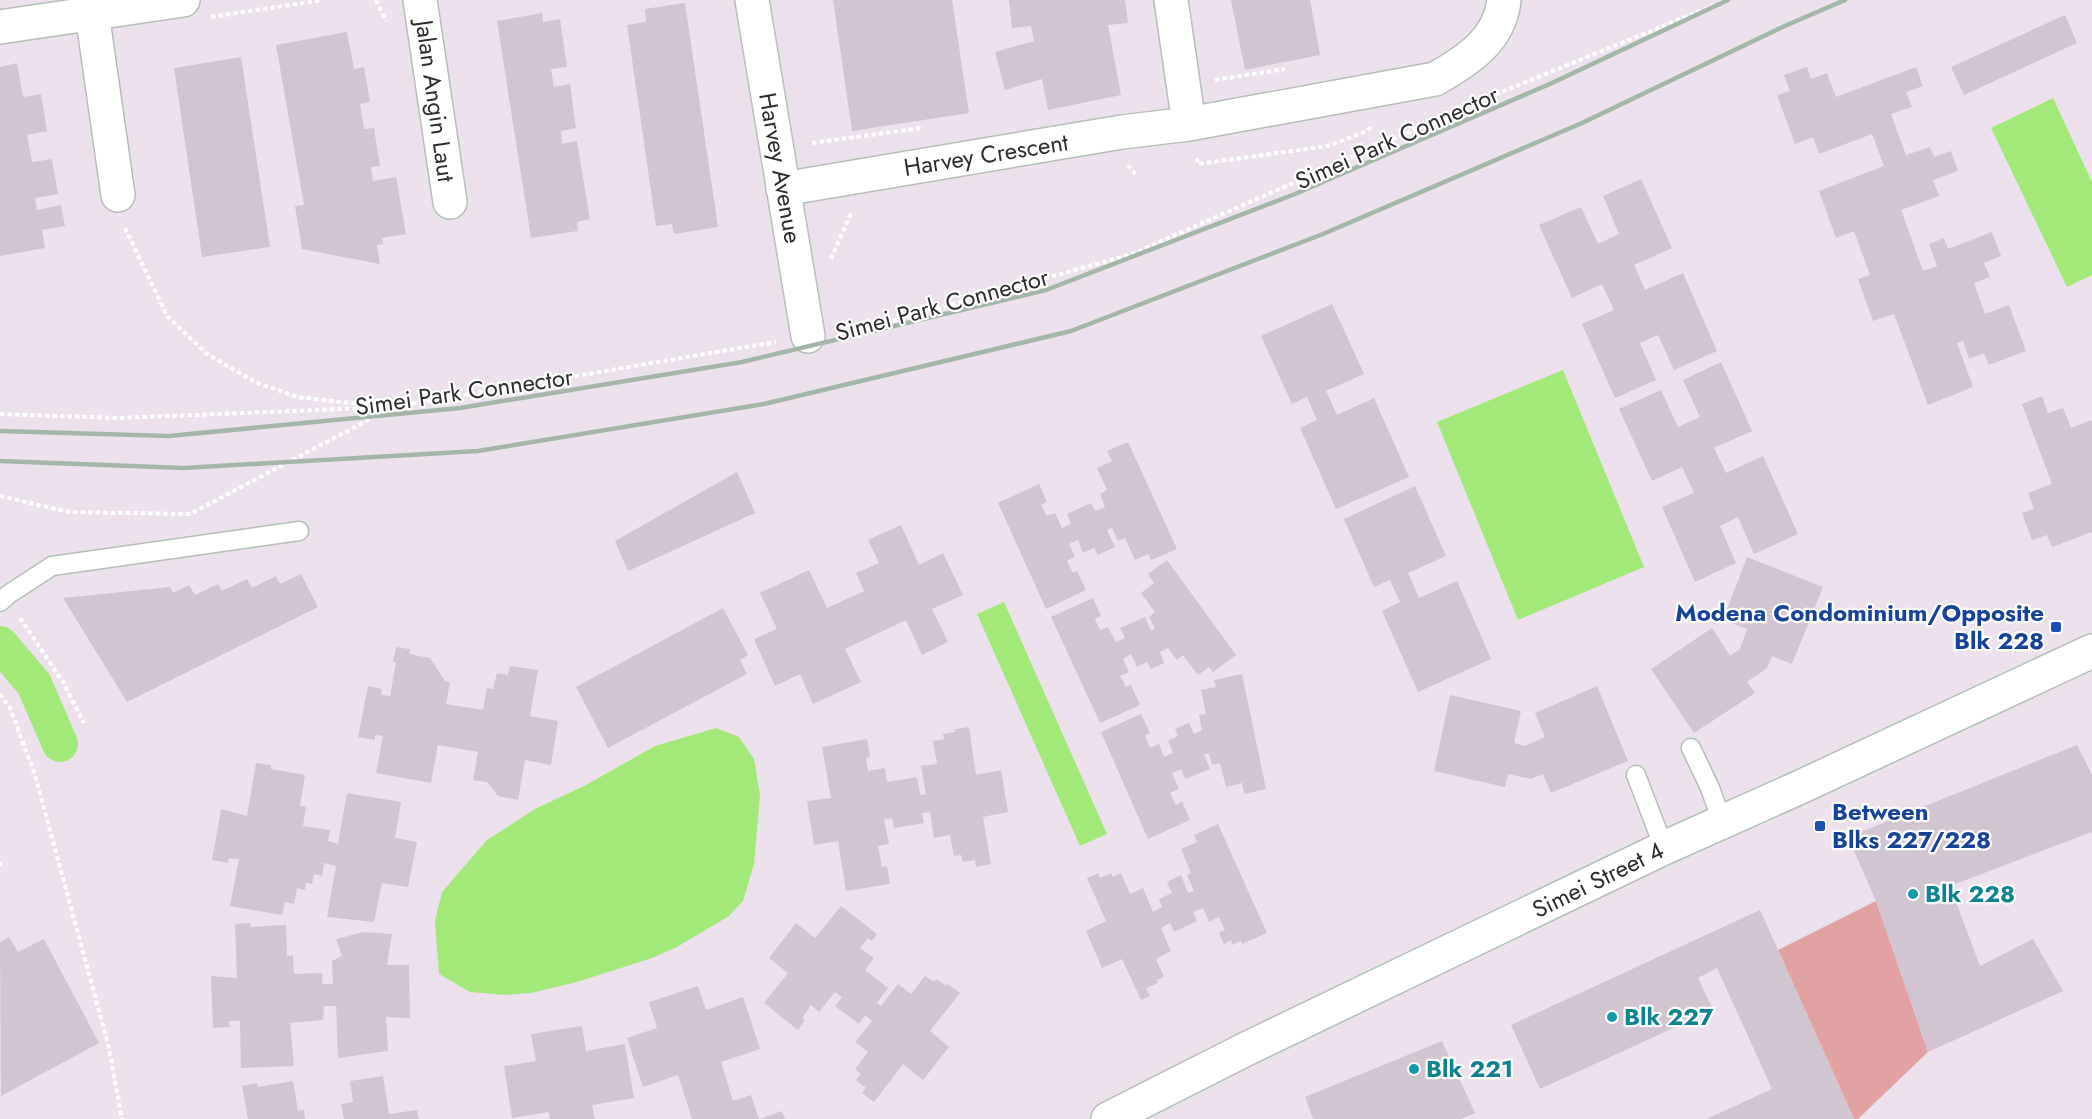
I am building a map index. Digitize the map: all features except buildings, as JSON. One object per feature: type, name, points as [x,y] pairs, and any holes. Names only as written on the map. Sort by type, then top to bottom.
[{"type":"street","name":"Jalan Angin Laut","points":[[420,0],[450,202]]},
{"type":"street","name":"Harvey Avenue","points":[[752,0],[808,336]]},
{"type":"street","points":[[1171,0],[1189,124]]},
{"type":"street","name":"Harvey Crescent","points":[[783,189],[1122,132],[1189,124],[1435,80],[1465,63],[1488,39],[1502,13],[1504,0]]},
{"type":"street","points":[[0,27],[165,1]]},
{"type":"street","points":[[92,13],[118,195]]},
{"type":"street","name":"Simei Street 4","points":[[1108,1119],[1248,1048],[1664,848],[2092,651]]},
{"type":"lane","points":[[0,602],[52,566],[298,531]]},
{"type":"lane","points":[[1691,748],[1710,788],[1722,822]]},
{"type":"lane","points":[[1636,775],[1664,848]]},
{"type":"path","name":"Simei Park Connector","points":[[0,414],[118,418],[393,407],[808,336],[856,331],[1132,254],[1482,100],[1727,0]]},
{"type":"path","points":[[1196,155],[1198,164],[1328,146],[1367,131],[1374,125]]},
{"type":"path","points":[[118,195],[126,234],[167,316],[207,354],[255,382],[297,397],[393,407]]},
{"type":"path","points":[[831,260],[856,202]]},
{"type":"path","points":[[0,496],[69,512],[190,513],[393,407]]},
{"type":"path","points":[[18,616],[63,682],[84,723]]},
{"type":"path","points":[[0,694],[10,708],[35,775],[108,1044],[122,1119]]},
{"type":"shaded area","points":[[2053,98],[2092,182],[2092,275],[2067,287],[1991,128]]},
{"type":"shaded area","points":[[1563,370],[1644,567],[1518,620],[1437,422]]},
{"type":"shaded area","points":[[1004,602],[1107,834],[1080,846],[977,614]]},
{"type":"shaded area","points":[[716,728],[739,737],[754,759],[760,795],[754,864],[743,901],[729,916],[677,947],[652,958],[577,982],[531,993],[506,995],[470,992],[439,974],[435,921],[442,892],[487,840],[535,809],[586,785],[655,746]]},
{"type":"shaded area","points":[[1876,901],[1928,1052],[1858,1119],[1854,1119],[1778,950]]},
{"type":"waterway","points":[[0,644],[34,684],[60,744]]},
{"type":"railway","points":[[0,431],[169,436],[460,408],[742,362],[1046,290],[1295,194],[1552,83],[1728,0]]},
{"type":"railway","points":[[0,461],[184,468],[478,451],[764,404],[1071,331],[1323,234],[1582,123],[1787,25],[1845,0]]},
{"type":"place","name":"Modena Condominium/Opposite Blk 228","points":[[2056,627]]},
{"type":"place","name":"Between Blks 227/228","points":[[1820,826]]},
{"type":"place","name":"Blk 228","points":[[1913,894]]},
{"type":"place","name":"Blk 227","points":[[1612,1017]]},
{"type":"place","name":"Blk 221","points":[[1414,1069]]}]
